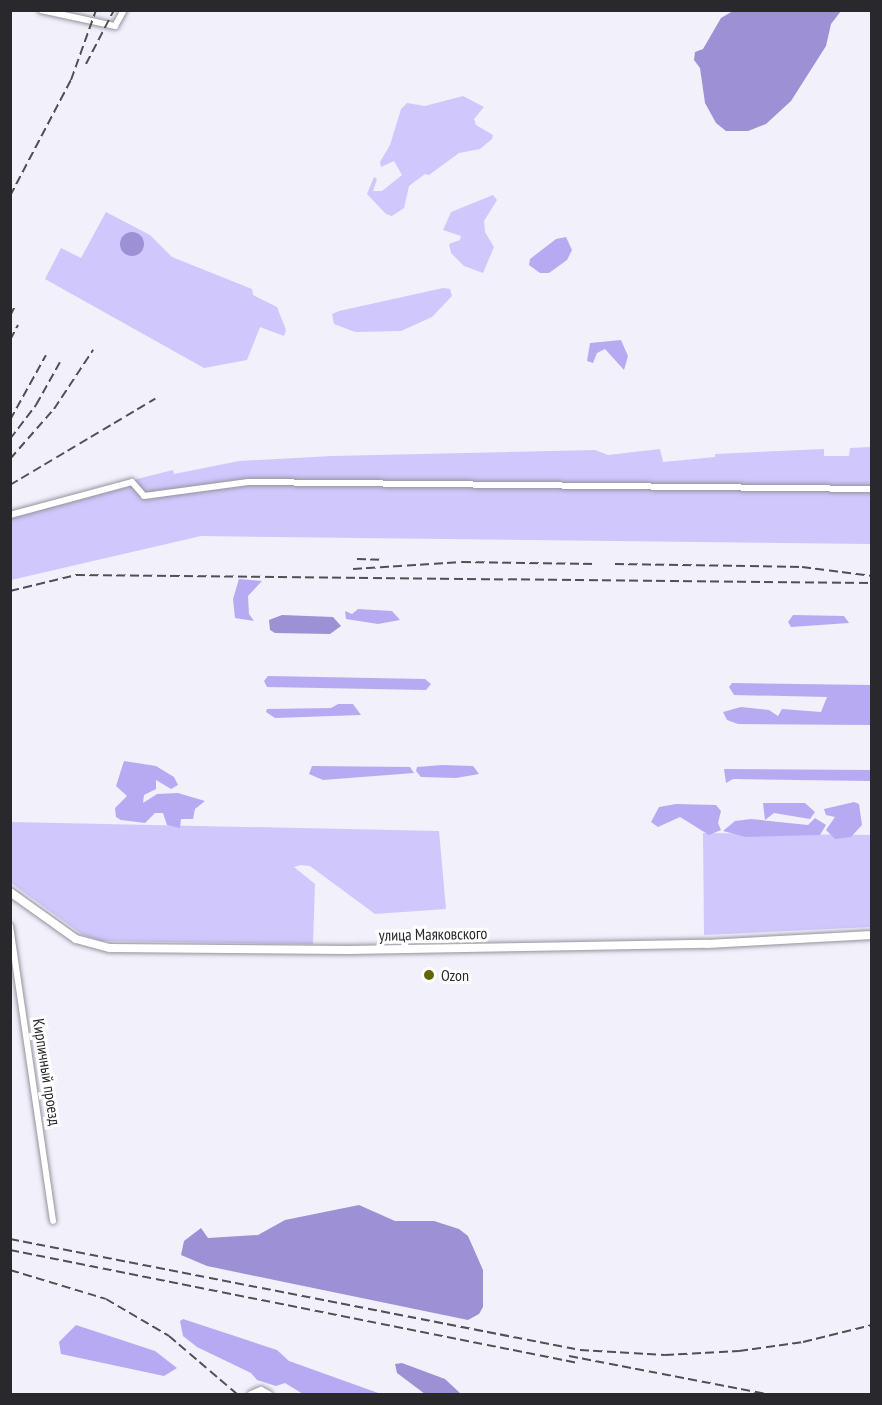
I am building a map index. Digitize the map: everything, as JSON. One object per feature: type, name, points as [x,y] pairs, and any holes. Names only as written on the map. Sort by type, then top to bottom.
[{"type":"street","points":[[41,10],[115,26],[124,10]]},
{"type":"street","points":[[10,515],[132,482],[144,496],[248,482],[872,489]]},
{"type":"street","name":"улица Маяковского","points":[[10,892],[76,939],[110,948],[348,950],[707,944],[872,935]]},
{"type":"street","name":"Кирпичный проезд","points":[[10,926],[12,958],[50,1177],[53,1221]]},
{"type":"street","points":[[251,1395],[261,1390],[269,1395]]},
{"type":"shaded area","points":[[733,11],[841,11],[831,24],[826,46],[791,101],[766,124],[748,131],[726,131],[716,123],[705,103],[700,68],[694,60],[695,52],[703,49],[721,18]]},
{"type":"shaded area","points":[[463,96],[484,107],[474,119],[476,125],[493,135],[492,139],[480,149],[459,153],[429,175],[425,174],[409,186],[404,208],[392,216],[386,214],[367,194],[374,177],[377,179],[373,191],[382,191],[402,175],[394,161],[381,167],[380,162],[390,145],[401,109],[407,103],[425,106]]},
{"type":"shaded area","points":[[493,195],[497,200],[484,221],[485,232],[494,247],[483,273],[464,266],[451,253],[449,244],[460,240],[461,236],[443,230],[451,212]]},
{"type":"shaded area","points":[[106,212],[150,235],[172,257],[252,289],[253,295],[277,307],[286,330],[284,336],[260,327],[247,360],[204,368],[45,279],[61,248],[81,258]]},
{"type":"shaded area","points":[[132,232],[137,233],[143,239],[143,249],[137,255],[132,256],[127,255],[121,249],[120,244],[121,239],[127,233]]},
{"type":"shaded area","points":[[566,237],[572,250],[567,260],[549,273],[540,273],[529,265],[530,259],[556,239]]},
{"type":"shaded area","points":[[443,288],[450,289],[452,296],[432,317],[401,331],[355,332],[334,324],[332,314],[339,311]]},
{"type":"shaded area","points":[[621,340],[628,356],[624,370],[605,349],[597,353],[593,363],[587,361],[590,343]]},
{"type":"shaded area","points":[[871,447],[871,544],[201,536],[11,580],[10,516],[128,487],[137,479],[173,470],[174,474],[239,461],[332,456],[595,450],[608,455],[660,449],[663,462],[715,457],[715,454],[824,449],[824,456],[849,456],[850,448]]},
{"type":"shaded area","points":[[239,579],[262,581],[248,596],[249,614],[254,621],[235,618],[233,599]]},
{"type":"shaded area","points":[[358,609],[392,611],[400,620],[378,624],[346,619],[345,611],[352,614]]},
{"type":"shaded area","points":[[282,615],[333,617],[341,626],[330,634],[275,633],[270,630],[269,620]]},
{"type":"shaded area","points":[[793,615],[844,616],[849,623],[791,627],[788,622]]},
{"type":"shaded area","points":[[268,676],[425,679],[431,684],[426,690],[267,687],[264,681]]},
{"type":"shaded area","points":[[732,683],[871,685],[871,725],[738,724],[727,720],[723,712],[741,707],[769,710],[778,716],[782,709],[821,712],[827,697],[734,695],[729,687]]},
{"type":"shaded area","points":[[338,704],[353,704],[361,715],[275,718],[266,712],[267,709],[331,708]]},
{"type":"shaded area","points":[[124,761],[156,766],[174,777],[178,785],[171,789],[156,780],[156,789],[144,795],[143,803],[157,794],[178,793],[205,801],[195,809],[193,819],[181,819],[180,828],[167,825],[163,813],[155,813],[145,823],[121,820],[116,817],[115,808],[127,796],[116,786]]},
{"type":"shaded area","points":[[312,766],[410,767],[414,773],[323,780],[309,774]]},
{"type":"shaded area","points":[[473,766],[479,774],[456,778],[421,777],[416,771],[417,767]]},
{"type":"shaded area","points":[[724,769],[871,770],[871,781],[733,779],[726,783]]},
{"type":"shaded area","points":[[854,802],[859,804],[862,825],[851,837],[835,839],[826,830],[835,817],[826,815],[824,809]]},
{"type":"shaded area","points":[[763,803],[805,803],[815,812],[810,819],[774,813],[765,820]]},
{"type":"shaded area","points":[[676,804],[716,805],[721,811],[718,823],[721,830],[709,835],[680,817],[658,827],[651,822],[659,807]]},
{"type":"shaded area","points":[[815,818],[826,825],[820,835],[746,837],[723,831],[735,821],[751,819],[808,825]]},
{"type":"shaded area","points":[[11,822],[439,831],[446,909],[375,914],[310,866],[301,865],[294,867],[315,884],[313,944],[102,941],[83,935],[11,883]]},
{"type":"shaded area","points":[[703,833],[871,835],[871,927],[704,935]]},
{"type":"shaded area","points":[[359,1205],[395,1221],[434,1221],[459,1229],[468,1236],[483,1270],[483,1307],[479,1314],[468,1320],[207,1266],[181,1255],[184,1241],[201,1228],[208,1238],[258,1235],[285,1220]]},
{"type":"shaded area","points":[[183,1319],[277,1350],[289,1361],[381,1394],[303,1394],[285,1383],[276,1386],[257,1380],[251,1373],[197,1347],[183,1336],[180,1321]]},
{"type":"shaded area","points":[[76,1325],[155,1351],[177,1368],[164,1376],[61,1354],[59,1342]]},
{"type":"shaded area","points":[[402,1363],[445,1379],[461,1394],[425,1394],[397,1373],[395,1364]]},
{"type":"railway","points":[[10,196],[71,80],[96,10]]},
{"type":"railway","points":[[86,64],[114,10]]},
{"type":"railway","points":[[10,316],[16,304]]},
{"type":"railway","points":[[10,340],[18,325]]},
{"type":"railway","points":[[10,459],[54,409],[93,350]]},
{"type":"railway","points":[[10,420],[46,355]]},
{"type":"railway","points":[[10,439],[36,405],[60,362]]},
{"type":"railway","points":[[10,485],[155,399]]},
{"type":"railway","points":[[357,559],[381,560]]},
{"type":"railway","points":[[353,569],[462,562],[596,564]]},
{"type":"railway","points":[[615,564],[802,567],[872,576]]},
{"type":"railway","points":[[10,591],[76,575],[872,583]]},
{"type":"railway","points":[[10,1239],[580,1350],[665,1355],[739,1351],[803,1342],[872,1325]]},
{"type":"railway","points":[[10,1250],[578,1363]]},
{"type":"railway","points":[[10,1270],[106,1299],[169,1336],[237,1394]]},
{"type":"railway","points":[[569,1356],[766,1394]]},
{"type":"place","name":"Ozon","points":[[429,975]]}]
